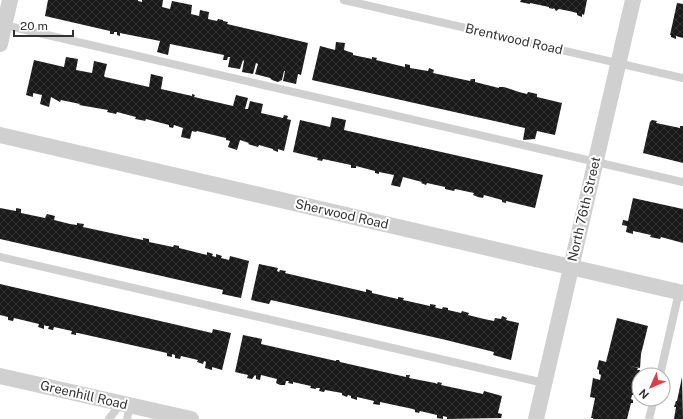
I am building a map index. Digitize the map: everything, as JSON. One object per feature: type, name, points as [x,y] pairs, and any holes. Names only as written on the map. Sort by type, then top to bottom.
[{"type":"street","points":[[0,44],[10,0]]},
{"type":"street","name":"North 76th Street","points":[[536,419],[633,0]]},
{"type":"street","name":"Sherwood Road","points":[[0,135],[681,293]]},
{"type":"street","name":"Greenhill Road","points":[[0,376],[126,409],[191,419]]},
{"type":"lane","name":"Brentwood Road","points":[[344,0],[683,78]]},
{"type":"lane","points":[[4,25],[683,182]]},
{"type":"lane","points":[[0,257],[544,383]]},
{"type":"lane","points":[[662,367],[681,293]]},
{"type":"lane","points":[[649,419],[652,407]]},
{"type":"lane","points":[[109,419],[126,409]]},
{"type":"building","points":[[48,0],[138,0],[142,2],[142,0],[163,0],[162,7],[170,9],[172,1],[192,5],[191,14],[199,16],[200,10],[209,12],[208,19],[217,21],[218,19],[223,20],[228,22],[227,24],[308,43],[301,75],[298,74],[296,84],[283,81],[284,71],[282,80],[278,82],[255,74],[258,64],[256,63],[253,74],[242,72],[243,60],[240,69],[228,67],[230,57],[228,57],[227,60],[223,60],[224,55],[170,44],[168,55],[157,52],[160,41],[120,33],[120,36],[117,35],[117,32],[110,34],[110,31],[45,16]]},
{"type":"building","points":[[521,0],[587,0],[584,15],[582,14],[582,17],[577,15],[577,13],[559,9],[556,11],[554,8],[520,2]]},
{"type":"building","points":[[677,3],[683,4],[683,38],[676,36],[676,39],[670,35]]},
{"type":"building","points":[[336,42],[345,43],[344,50],[353,53],[353,55],[372,59],[372,57],[377,58],[376,60],[405,67],[405,64],[410,65],[410,68],[428,71],[429,68],[434,70],[433,73],[470,81],[471,79],[475,79],[475,82],[499,88],[504,87],[527,94],[528,92],[533,93],[537,94],[537,97],[562,103],[555,135],[537,131],[535,139],[523,140],[525,128],[312,80],[320,46],[335,50]]},
{"type":"building","points":[[66,57],[78,59],[76,70],[92,73],[94,61],[107,64],[105,77],[149,87],[151,74],[163,77],[161,89],[192,96],[192,94],[195,95],[194,97],[233,106],[236,95],[248,98],[245,109],[248,109],[250,101],[263,104],[261,113],[283,118],[284,115],[288,116],[287,119],[291,120],[284,151],[278,149],[278,152],[259,145],[258,147],[240,140],[237,150],[228,147],[230,141],[226,140],[226,138],[192,131],[190,139],[181,137],[183,128],[174,125],[173,128],[169,127],[169,125],[146,119],[145,121],[135,119],[136,117],[117,112],[116,114],[107,112],[108,110],[61,100],[60,102],[51,97],[49,107],[40,104],[42,95],[33,93],[33,97],[26,95],[34,60],[64,67]]},
{"type":"building","points":[[332,117],[346,120],[344,130],[543,175],[535,208],[506,201],[506,203],[502,202],[502,200],[484,195],[483,198],[473,195],[474,193],[455,189],[454,191],[445,189],[445,187],[427,183],[426,185],[421,183],[422,182],[403,177],[400,187],[391,185],[394,175],[379,172],[379,174],[375,173],[375,171],[356,166],[356,168],[351,168],[351,165],[323,159],[322,161],[317,160],[318,158],[293,152],[300,120],[330,127]]},
{"type":"building","points":[[652,120],[657,121],[656,123],[680,128],[680,126],[683,126],[683,163],[643,153],[650,122]]},
{"type":"building","points":[[633,198],[683,209],[683,243],[661,237],[660,239],[650,237],[651,235],[633,231],[633,234],[626,232],[627,226],[622,225],[623,220],[628,221]]},
{"type":"building","points":[[0,208],[16,211],[16,208],[21,209],[21,213],[45,218],[47,214],[55,216],[54,220],[70,224],[84,224],[83,227],[143,240],[143,238],[149,239],[149,242],[173,247],[174,245],[179,246],[179,248],[207,255],[207,252],[216,257],[216,254],[222,256],[221,258],[229,260],[230,256],[249,261],[241,298],[222,294],[223,290],[0,239]]},
{"type":"building","points":[[259,264],[278,268],[277,271],[279,272],[280,270],[286,271],[285,273],[366,292],[366,289],[372,291],[372,293],[389,297],[398,299],[398,297],[404,298],[403,300],[430,306],[430,304],[436,305],[435,307],[437,308],[448,308],[448,310],[461,313],[462,311],[469,313],[468,315],[484,319],[494,321],[495,318],[501,319],[502,316],[507,318],[506,320],[519,323],[511,360],[493,355],[494,352],[446,340],[271,300],[269,304],[251,300]]},
{"type":"building","points":[[0,284],[212,333],[213,329],[231,333],[222,370],[212,367],[212,370],[205,368],[206,362],[204,361],[203,364],[197,362],[198,360],[181,356],[180,359],[175,358],[175,355],[172,354],[172,357],[167,356],[167,353],[78,333],[76,333],[76,335],[71,334],[72,331],[54,327],[53,330],[48,329],[49,326],[44,325],[44,329],[38,327],[39,324],[14,318],[13,321],[8,320],[8,317],[0,315]]},
{"type":"building","points":[[617,318],[648,326],[641,354],[640,367],[630,366],[634,367],[631,367],[631,403],[627,419],[591,418],[595,398],[590,397],[593,378],[600,380],[601,375],[597,369],[599,360],[606,362]]},
{"type":"building","points":[[243,335],[262,339],[261,344],[336,361],[339,360],[340,362],[406,377],[406,375],[410,375],[409,378],[437,384],[438,382],[442,383],[441,385],[483,394],[484,391],[502,396],[498,413],[502,414],[501,418],[447,419],[447,417],[443,416],[443,419],[437,418],[437,415],[420,411],[419,413],[415,412],[413,409],[380,402],[380,405],[373,404],[374,401],[357,397],[357,400],[348,395],[347,397],[342,395],[342,393],[325,390],[324,392],[319,391],[320,388],[310,388],[311,386],[293,382],[293,384],[288,383],[289,381],[286,381],[285,385],[280,385],[276,383],[277,379],[261,375],[260,380],[256,379],[255,375],[252,379],[247,378],[248,375],[235,372]]},
{"type":"building","points":[[682,377],[683,419],[674,419],[676,407],[674,407],[677,401]]}]
